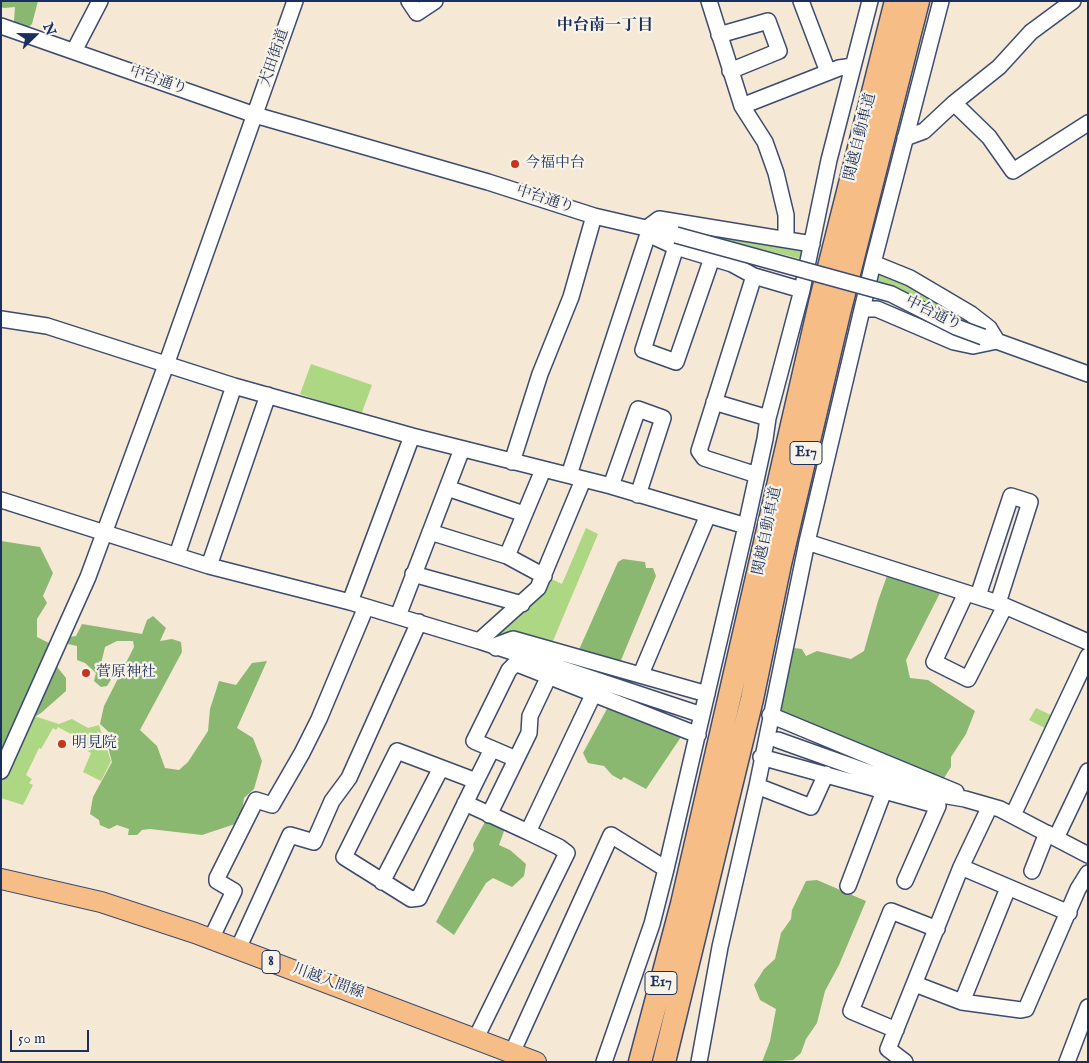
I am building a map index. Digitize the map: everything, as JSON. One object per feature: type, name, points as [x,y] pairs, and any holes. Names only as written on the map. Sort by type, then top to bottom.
[{"type":"highway","name":"関越自動車道","points":[[640,1062],[682,904],[818,312],[896,1]]},
{"type":"highway","name":"関越自動車道","points":[[664,1062],[752,699],[780,564],[835,333],[918,1]]},
{"type":"main road","name":"川越入間線","points":[[1,880],[102,902],[211,939],[476,1038],[507,1055],[536,1062]]},
{"type":"street","points":[[74,52],[100,1]]},
{"type":"street","name":"大田街道","points":[[1,770],[88,577],[166,365],[294,1]]},
{"type":"street","points":[[410,1],[417,13],[435,1]]},
{"type":"street","points":[[709,1],[742,106],[765,142],[776,173],[786,215],[786,239]]},
{"type":"street","points":[[800,1],[828,72]]},
{"type":"street","points":[[604,1062],[652,924],[666,869],[746,526],[768,418],[802,290],[829,160],[870,1]]},
{"type":"street","points":[[699,1062],[720,947],[757,786],[761,757],[807,542],[864,309],[873,263],[941,1]]},
{"type":"street","points":[[905,138],[924,131],[954,103],[998,67],[1031,32],[1073,1]]},
{"type":"street","points":[[720,35],[768,22],[779,52],[730,71]]},
{"type":"street","name":"中台通り","points":[[1,26],[255,115],[473,178],[676,241],[891,294],[956,327],[1088,374]]},
{"type":"street","points":[[742,106],[828,72],[853,66]]},
{"type":"street","points":[[954,103],[990,137],[1013,171],[1088,123]]},
{"type":"street","points":[[512,462],[540,374],[570,297],[594,216]]},
{"type":"street","points":[[479,641],[538,588],[544,576],[576,478],[648,231],[659,219],[812,244]]},
{"type":"street","points":[[712,258],[676,362],[643,350],[676,241],[712,258],[732,264],[754,276],[802,290]]},
{"type":"street","points":[[864,309],[878,309],[954,342],[973,346],[990,339],[989,328],[971,314],[910,278],[873,263]]},
{"type":"street","points":[[754,276],[699,451],[704,458],[757,475]]},
{"type":"street","points":[[1,319],[47,326],[234,386],[412,436],[610,486],[746,526]]},
{"type":"street","points":[[177,554],[234,386]]},
{"type":"street","points":[[209,566],[268,395]]},
{"type":"street","points":[[714,402],[768,418]]},
{"type":"street","points":[[610,486],[638,409],[662,418],[638,495]]},
{"type":"street","points":[[350,602],[412,436]]},
{"type":"street","points":[[398,616],[462,448]]},
{"type":"street","points":[[507,556],[543,470]]},
{"type":"street","points":[[447,488],[524,514]]},
{"type":"street","points":[[1011,496],[1030,502],[1001,605],[968,679],[934,662],[972,594],[1011,496]]},
{"type":"street","points":[[1,500],[177,554],[209,566],[350,602],[419,622],[696,713]]},
{"type":"street","points":[[641,674],[708,515]]},
{"type":"street","points":[[430,532],[507,556],[544,576]]},
{"type":"street","points":[[807,542],[972,594],[1088,642]]},
{"type":"street","points":[[413,574],[522,604]]},
{"type":"street","points":[[211,939],[234,891],[217,878],[256,800],[272,805],[302,753],[320,719],[366,607]]},
{"type":"street","points":[[238,949],[290,836],[314,842],[332,801],[349,778],[419,622]]},
{"type":"street","points":[[494,646],[513,639],[707,694]]},
{"type":"street","points":[[494,646],[503,657],[516,664],[698,735]]},
{"type":"street","points":[[1014,815],[1088,656]]},
{"type":"street","points":[[516,664],[510,670],[474,741],[516,759]]},
{"type":"street","points":[[489,815],[529,733],[530,716],[549,676]]},
{"type":"street","points":[[528,832],[594,693]]},
{"type":"street","points":[[770,715],[955,791],[965,799]]},
{"type":"street","points":[[778,740],[924,792],[965,799],[990,806],[1014,815],[1088,855]]},
{"type":"street","points":[[476,781],[397,751],[344,857],[411,899],[419,898],[492,749]]},
{"type":"street","points":[[761,757],[938,806],[952,805],[965,799]]},
{"type":"street","points":[[382,882],[441,768]]},
{"type":"street","points":[[1032,871],[1088,771]]},
{"type":"street","points":[[757,786],[810,807],[826,774]]},
{"type":"street","points":[[848,886],[884,791]]},
{"type":"street","points":[[465,803],[559,847],[567,853],[476,1038]]},
{"type":"street","points":[[904,882],[938,806]]},
{"type":"street","points":[[905,1062],[885,1055],[961,867],[990,806]]},
{"type":"street","points":[[507,1055],[611,835],[666,869]]},
{"type":"street","points":[[961,867],[1068,913]]},
{"type":"street","points":[[914,984],[962,1002],[1026,1009],[1078,889],[1088,873]]},
{"type":"street","points":[[962,1002],[1008,888]]},
{"type":"street","points":[[896,1030],[851,1012],[891,911],[936,928]]},
{"type":"street","points":[[1067,1062],[1088,1007]]},
{"type":"green space","points":[[1,1],[38,1],[32,24],[26,29],[18,25],[14,21],[15,7],[1,7]]},
{"type":"green space","points":[[677,227],[803,248],[805,260],[701,234]]},
{"type":"green space","points":[[879,273],[911,285],[943,307],[986,330],[961,321],[899,289],[873,280],[875,275]]},
{"type":"green space","points":[[311,364],[372,385],[361,415],[300,394]]},
{"type":"green space","points":[[586,528],[598,534],[550,648],[480,641],[545,576],[562,584]]},
{"type":"green space","points":[[1,541],[40,547],[53,573],[43,596],[47,603],[37,619],[37,637],[55,646],[54,663],[66,678],[66,691],[41,713],[18,727],[1,761]]},
{"type":"green space","points":[[623,559],[645,562],[646,568],[653,568],[656,576],[619,665],[578,652],[618,562]]},
{"type":"green space","points":[[888,573],[936,588],[940,593],[906,660],[910,678],[928,680],[975,711],[966,734],[951,757],[951,767],[942,781],[779,714],[789,653],[794,648],[802,649],[806,656],[817,651],[851,659],[864,651]]},
{"type":"green space","points":[[153,616],[166,628],[160,641],[172,639],[181,642],[182,652],[140,730],[157,746],[165,768],[179,770],[188,762],[208,731],[210,709],[219,681],[236,685],[252,663],[267,661],[237,728],[253,738],[262,761],[254,789],[244,798],[242,812],[235,824],[202,835],[150,829],[142,830],[137,835],[128,835],[129,829],[117,825],[109,829],[100,825],[99,820],[90,814],[93,797],[112,762],[107,743],[112,735],[100,724],[104,706],[134,647],[133,641],[117,641],[105,647],[100,668],[110,672],[112,678],[107,686],[101,687],[94,681],[96,673],[85,663],[77,660],[77,646],[68,644],[70,637],[76,636],[82,624],[142,634],[147,620]]},
{"type":"green space","points":[[608,707],[683,734],[646,789],[624,777],[621,780],[612,775],[604,766],[588,763],[583,753]]},
{"type":"green space","points":[[1036,708],[1055,717],[1049,730],[1029,720]]},
{"type":"green space","points":[[34,716],[59,724],[72,719],[88,728],[99,725],[111,761],[101,781],[83,772],[91,753],[83,748],[86,742],[58,727],[56,730],[53,728],[41,749],[39,748],[26,775],[32,779],[29,783],[33,785],[23,805],[1,798],[1,776],[29,718]]},
{"type":"green space","points":[[486,820],[500,826],[504,831],[499,845],[510,850],[526,864],[524,876],[512,887],[493,878],[486,883],[454,935],[436,922],[474,850],[473,844]]},
{"type":"green space","points":[[817,880],[866,901],[839,965],[825,991],[817,1023],[806,1039],[801,1053],[793,1060],[762,1062],[770,1041],[776,1009],[760,1000],[754,985],[764,969],[775,959],[781,933],[791,919],[792,910],[806,881]]},
{"type":"tunnel","points":[[696,713],[778,740]]},
{"type":"place","name":"今福中台","points":[[515,164]]},
{"type":"place","name":"菅原神社","points":[[86,673]]},
{"type":"place","name":"明見院","points":[[62,744]]},
{"type":"district","name":"中台南一丁目","points":[[605,27]]}]
